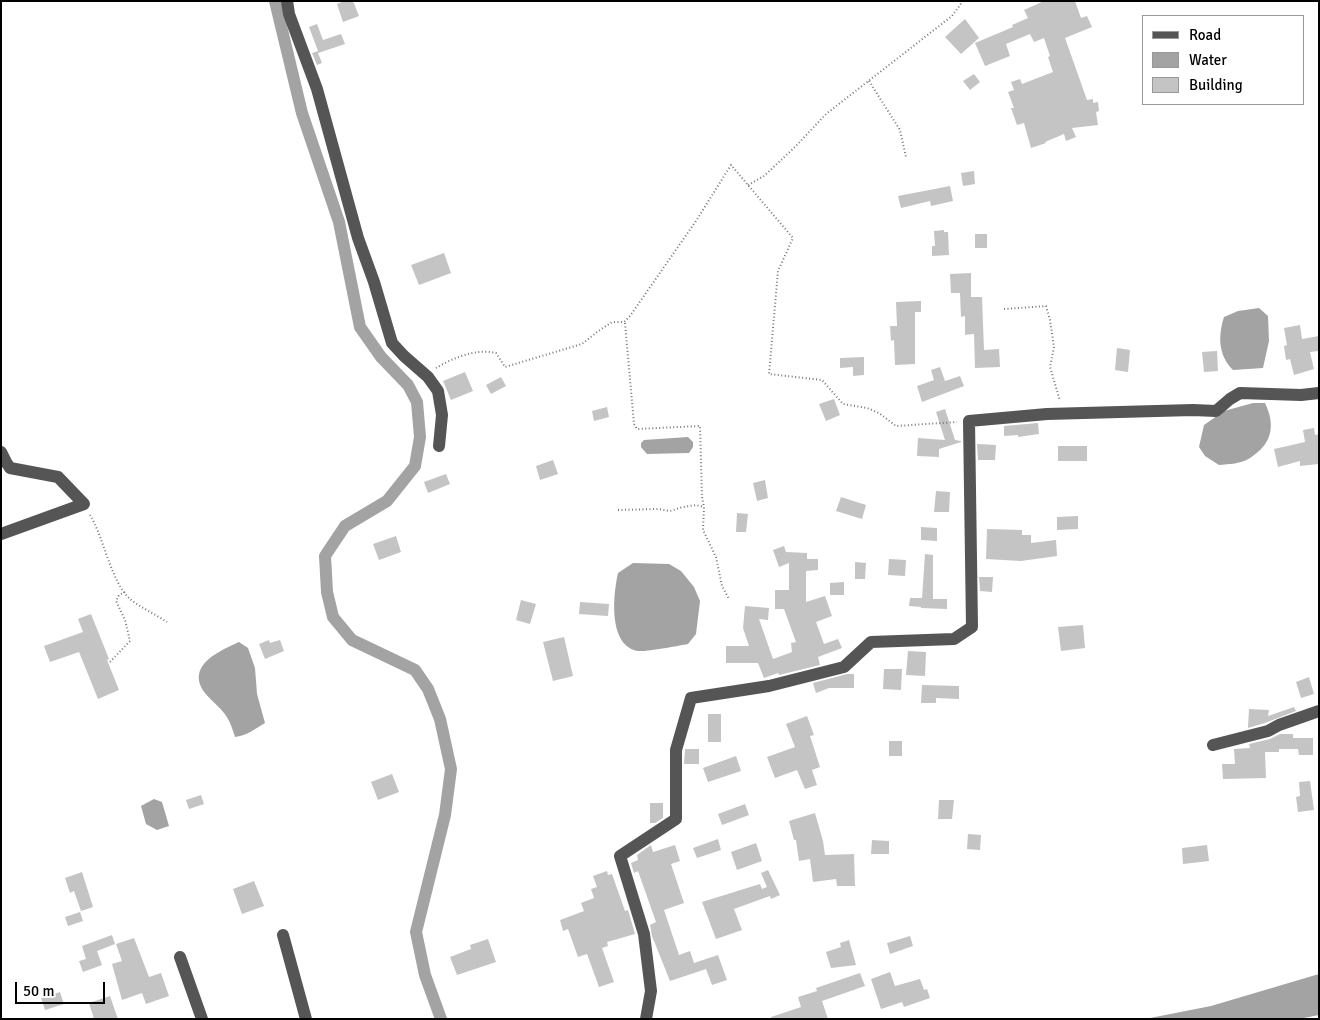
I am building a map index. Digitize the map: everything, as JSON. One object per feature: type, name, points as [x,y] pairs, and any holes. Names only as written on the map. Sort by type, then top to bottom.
[{"type":"street","points":[[287,1],[289,14],[317,89],[358,238],[374,282],[392,343],[425,375],[438,391],[442,415],[439,446]]},
{"type":"street","points":[[646,1019],[651,992],[644,934],[620,856],[676,819],[676,750],[690,698],[769,686],[844,667],[871,642],[954,639],[972,627],[969,421],[1059,413],[1216,411],[1240,393],[1301,395],[1319,393]]},
{"type":"street","points":[[1,452],[10,468],[58,477],[84,504],[1,534]]},
{"type":"street","points":[[1212,745],[1268,731],[1319,711]]},
{"type":"street","points":[[283,935],[306,1019]]},
{"type":"street","points":[[180,957],[202,1019]]},
{"type":"path","points":[[748,185],[764,176],[826,114],[952,16],[963,1]]},
{"type":"path","points":[[869,81],[900,130],[906,157]]},
{"type":"path","points":[[425,375],[455,357],[488,351],[496,353],[505,367],[511,366],[582,344],[612,322],[624,322],[696,221],[731,165],[793,238],[778,271],[769,374],[822,380],[843,404],[867,408],[879,413],[896,426],[969,421]]},
{"type":"path","points":[[1004,309],[1046,306],[1054,347],[1050,367],[1060,398],[1059,413]]},
{"type":"path","points":[[624,324],[627,336],[634,424],[637,429],[700,426],[702,498],[704,507],[703,530],[716,557],[722,586],[729,598]]},
{"type":"path","points":[[84,504],[96,525],[120,586],[130,598],[167,622]]},
{"type":"path","points":[[618,510],[658,509],[670,511],[683,506],[696,505],[704,507]]},
{"type":"path","points":[[110,662],[130,640],[125,620],[116,601],[119,595],[125,592]]},
{"type":"water","points":[[1259,308],[1268,316],[1269,341],[1263,368],[1233,370],[1222,352],[1220,338],[1224,317],[1238,311]]},
{"type":"water","points":[[1253,403],[1265,403],[1270,419],[1270,434],[1263,447],[1250,458],[1235,463],[1219,465],[1205,456],[1199,447],[1204,425],[1224,411]]},
{"type":"water","points":[[688,437],[693,442],[693,447],[689,453],[647,454],[641,447],[641,443],[644,440]]},
{"type":"water","points":[[633,563],[669,564],[681,571],[694,587],[700,601],[696,634],[688,644],[638,651],[628,647],[622,640],[617,630],[615,618],[616,582],[618,573]]},
{"type":"water","points":[[239,642],[248,648],[255,668],[257,694],[265,723],[247,734],[235,737],[226,715],[205,693],[200,683],[199,675],[202,667],[214,655]]},
{"type":"water","points":[[154,799],[162,802],[169,826],[157,830],[146,824],[141,806]]},
{"type":"water","points":[[1319,974],[1319,1015],[1299,1019],[1145,1019],[1211,1006]]},
{"type":"building","points":[[344,1],[353,1],[359,16],[343,22],[337,4]]},
{"type":"building","points":[[1044,1],[1075,1],[1081,18],[1087,16],[1092,27],[1065,38],[1087,100],[1093,99],[1093,103],[1098,102],[1099,111],[1096,112],[1098,125],[1072,128],[1076,137],[1066,141],[1064,134],[1031,148],[1024,123],[1017,125],[1011,108],[1014,108],[1008,92],[1014,90],[1011,82],[1020,79],[1022,84],[1053,72],[1044,38],[1034,42],[1030,34],[1006,44],[1010,56],[985,66],[975,43],[1013,27],[1012,25],[1028,18],[1024,10]]},
{"type":"building","points":[[965,19],[979,38],[961,54],[945,37]]},
{"type":"building","points":[[317,24],[323,40],[341,34],[345,44],[318,53],[322,63],[317,65],[312,53],[318,51],[309,27]]},
{"type":"building","points":[[974,74],[980,82],[970,90],[963,81]]},
{"type":"building","points":[[974,171],[975,184],[963,186],[961,173]]},
{"type":"building","points":[[950,186],[953,201],[931,206],[930,201],[901,208],[898,196]]},
{"type":"building","points":[[944,230],[944,232],[948,232],[949,255],[932,256],[932,246],[935,246],[934,231]]},
{"type":"building","points":[[975,234],[987,234],[987,248],[975,248]]},
{"type":"building","points":[[444,253],[451,273],[419,285],[411,265]]},
{"type":"building","points":[[971,273],[971,297],[982,297],[984,350],[999,349],[1000,367],[975,368],[974,334],[965,335],[965,316],[961,317],[960,293],[951,293],[950,274]]},
{"type":"building","points":[[921,301],[921,312],[915,312],[915,364],[895,365],[894,340],[891,341],[890,326],[897,326],[896,302]]},
{"type":"building","points":[[1300,325],[1302,339],[1319,336],[1319,351],[1310,352],[1314,369],[1294,375],[1290,359],[1286,360],[1284,346],[1287,345],[1284,328]]},
{"type":"building","points":[[1117,348],[1130,350],[1128,372],[1115,370]]},
{"type":"building","points":[[1217,351],[1218,371],[1204,372],[1202,352]]},
{"type":"building","points":[[864,357],[864,375],[853,376],[853,367],[840,368],[840,358]]},
{"type":"building","points":[[940,367],[945,381],[960,376],[964,386],[922,402],[917,386],[934,380],[931,370]]},
{"type":"building","points":[[465,372],[473,391],[451,400],[443,381]]},
{"type":"building","points":[[501,377],[506,386],[491,394],[486,385]]},
{"type":"building","points":[[834,399],[840,415],[826,421],[819,404]]},
{"type":"building","points":[[607,407],[609,417],[594,421],[592,411]]},
{"type":"building","points":[[945,409],[955,440],[961,442],[939,449],[939,457],[917,456],[918,438],[945,440],[936,412]]},
{"type":"building","points":[[1038,423],[1039,434],[1018,437],[1018,435],[1004,436],[1004,426]]},
{"type":"building","points":[[1314,428],[1315,435],[1319,434],[1319,464],[1300,466],[1300,461],[1278,467],[1274,449],[1305,442],[1303,430]]},
{"type":"building","points":[[977,444],[996,445],[995,460],[978,460]]},
{"type":"building","points":[[1058,446],[1087,446],[1087,461],[1058,461]]},
{"type":"building","points":[[553,460],[558,474],[540,480],[536,466]]},
{"type":"building","points":[[446,474],[450,484],[428,493],[424,482]]},
{"type":"building","points":[[765,480],[768,498],[757,501],[753,483]]},
{"type":"building","points":[[936,491],[950,492],[949,512],[934,512]]},
{"type":"building","points":[[841,497],[866,505],[862,519],[836,511]]},
{"type":"building","points":[[737,513],[748,514],[746,532],[736,532]]},
{"type":"building","points":[[1078,516],[1078,529],[1057,530],[1057,517]]},
{"type":"building","points":[[921,527],[937,528],[937,541],[921,540]]},
{"type":"building","points":[[987,529],[1022,530],[1022,535],[1031,535],[1031,543],[1056,540],[1057,556],[1021,561],[986,559]]},
{"type":"building","points":[[396,536],[401,552],[379,560],[373,544]]},
{"type":"building","points":[[784,546],[786,552],[807,553],[807,559],[818,559],[818,570],[806,571],[806,602],[825,596],[832,616],[816,622],[824,644],[838,639],[842,648],[818,657],[820,665],[779,675],[778,673],[764,678],[758,663],[726,663],[726,646],[749,646],[743,628],[745,606],[769,608],[768,620],[759,619],[773,659],[792,652],[791,643],[796,642],[784,609],[775,609],[775,590],[789,590],[789,563],[779,567],[773,550]]},
{"type":"building","points":[[925,554],[933,555],[933,599],[947,599],[947,609],[909,606],[910,598],[922,598]]},
{"type":"building","points":[[889,559],[906,560],[905,576],[888,575]]},
{"type":"building","points":[[855,562],[866,563],[865,579],[855,579]]},
{"type":"building","points":[[979,577],[993,577],[992,592],[980,591]]},
{"type":"building","points":[[844,582],[844,595],[830,595],[830,583]]},
{"type":"building","points":[[521,600],[536,604],[530,624],[516,620]]},
{"type":"building","points":[[580,602],[609,604],[608,616],[579,614]]},
{"type":"building","points":[[91,614],[119,690],[98,699],[79,652],[50,662],[44,646],[83,632],[78,619]]},
{"type":"building","points":[[1083,625],[1085,648],[1061,651],[1058,627]]},
{"type":"building","points":[[564,637],[573,676],[553,681],[543,642]]},
{"type":"building","points":[[269,640],[270,643],[280,640],[284,651],[265,659],[259,644]]},
{"type":"building","points":[[908,651],[926,652],[925,676],[906,675]]},
{"type":"building","points":[[884,669],[902,669],[901,690],[883,689]]},
{"type":"building","points":[[847,674],[854,674],[854,688],[829,688],[816,693],[813,683]]},
{"type":"building","points":[[1309,677],[1314,694],[1301,698],[1296,682]]},
{"type":"building","points":[[922,685],[959,686],[959,699],[936,698],[936,703],[921,703]]},
{"type":"building","points":[[1294,707],[1296,711],[1248,728],[1249,709],[1269,710],[1268,716]]},
{"type":"building","points":[[708,714],[721,714],[721,742],[708,742]]},
{"type":"building","points":[[807,716],[814,735],[810,736],[820,767],[812,770],[817,785],[805,789],[797,770],[775,778],[767,757],[795,747],[786,724]]},
{"type":"building","points":[[1280,734],[1293,734],[1293,738],[1313,738],[1313,755],[1299,755],[1298,749],[1279,749],[1279,752],[1265,752],[1266,778],[1223,779],[1222,764],[1235,764],[1234,749],[1250,748],[1249,744],[1270,739]]},
{"type":"building","points":[[889,741],[902,741],[902,756],[889,756]]},
{"type":"building","points":[[685,749],[699,749],[699,764],[684,764]]},
{"type":"building","points":[[736,756],[741,771],[708,782],[703,768]]},
{"type":"building","points":[[392,774],[399,792],[378,800],[371,782]]},
{"type":"building","points":[[1310,781],[1314,810],[1298,812],[1296,797],[1300,796],[1299,782]]},
{"type":"building","points":[[201,795],[204,804],[189,809],[186,800]]},
{"type":"building","points":[[939,800],[954,800],[952,819],[938,819]]},
{"type":"building","points":[[650,803],[663,803],[663,818],[655,823],[650,823]]},
{"type":"building","points":[[745,804],[749,815],[722,825],[718,814]]},
{"type":"building","points":[[815,813],[825,855],[854,854],[855,886],[837,886],[836,879],[813,882],[810,859],[799,861],[796,840],[794,840],[789,821]]},
{"type":"building","points":[[968,834],[981,835],[980,850],[967,849]]},
{"type":"building","points":[[718,839],[721,850],[697,858],[693,848]]},
{"type":"building","points":[[872,840],[889,841],[889,854],[871,854]]},
{"type":"building","points":[[756,843],[762,861],[737,870],[731,852]]},
{"type":"building","points":[[651,845],[653,852],[675,845],[680,861],[671,864],[684,903],[664,910],[679,955],[690,951],[694,963],[718,955],[727,980],[712,985],[706,969],[670,981],[652,936],[650,925],[656,922],[638,871],[634,873],[631,863],[638,860],[637,855]]},
{"type":"building","points":[[1207,845],[1209,861],[1183,864],[1182,848]]},
{"type":"building","points":[[768,870],[780,895],[771,899],[770,896],[734,909],[742,930],[716,939],[702,902],[760,884],[762,889],[767,887],[761,873]]},
{"type":"building","points":[[607,871],[608,875],[612,874],[625,911],[628,910],[635,934],[607,942],[608,946],[602,948],[614,982],[599,987],[587,954],[578,957],[568,929],[563,931],[560,920],[584,911],[581,903],[594,898],[591,889],[597,887],[593,876]]},
{"type":"building","points":[[82,872],[93,907],[81,911],[74,891],[70,893],[65,878]]},
{"type":"building","points":[[254,881],[264,906],[242,914],[233,889]]},
{"type":"building","points":[[80,912],[83,921],[68,926],[65,917]]},
{"type":"building","points":[[112,935],[115,944],[97,951],[102,965],[83,972],[79,961],[86,959],[82,946]]},
{"type":"building","points":[[910,936],[913,946],[890,954],[887,943]]},
{"type":"building","points":[[134,938],[149,977],[161,973],[169,996],[146,1004],[142,993],[122,1000],[112,964],[122,961],[116,944]]},
{"type":"building","points":[[488,939],[496,962],[457,975],[450,957],[471,949],[470,945]]},
{"type":"building","points":[[849,940],[856,965],[831,968],[826,952],[841,947],[840,943]]},
{"type":"building","points":[[890,972],[895,986],[920,979],[924,990],[927,989],[930,998],[904,1007],[902,1002],[881,1009],[871,979]]},
{"type":"building","points":[[860,973],[865,986],[822,1001],[828,1019],[771,1019],[771,1017],[801,1007],[798,997],[817,991],[816,988]]},
{"type":"building","points":[[60,992],[64,1004],[45,1010],[41,998]]},
{"type":"building","points":[[110,996],[118,1019],[94,1019],[89,1003]]},
{"type":"waterway","points":[[275,1],[302,113],[339,222],[360,327],[381,357],[408,385],[417,402],[420,437],[415,466],[387,501],[345,526],[325,556],[327,592],[333,617],[352,640],[415,670],[428,689],[440,719],[451,769],[445,815],[416,932],[425,975],[441,1019]]}]
